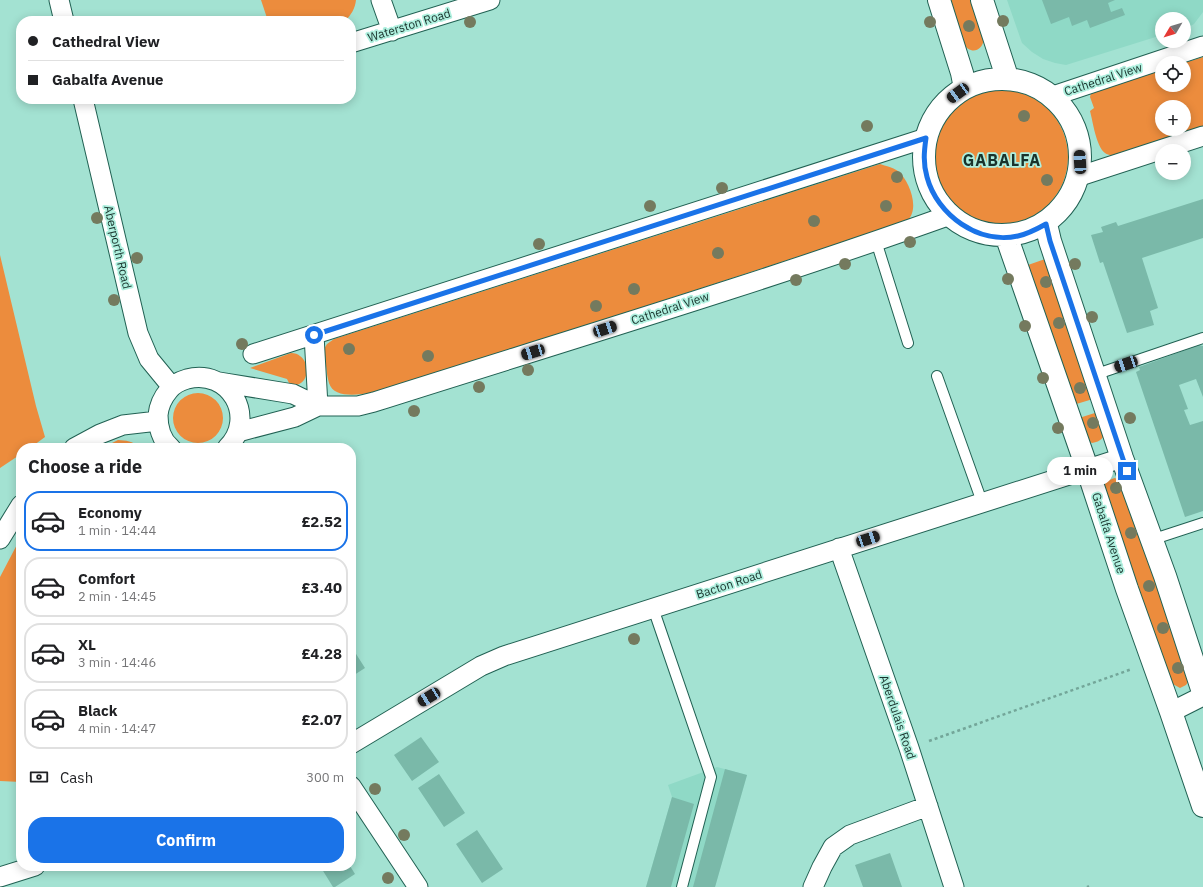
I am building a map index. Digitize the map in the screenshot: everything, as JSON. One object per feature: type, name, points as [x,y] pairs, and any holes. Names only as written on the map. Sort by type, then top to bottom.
[{"type":"street","points":[[59,0],[63,16]]},
{"type":"street","points":[[382,0],[392,30]]},
{"type":"street","name":"Waterston Road","points":[[356,41],[490,0]]},
{"type":"street","points":[[939,0],[962,73],[965,88]]},
{"type":"street","points":[[982,0],[1007,77]]},
{"type":"street","name":"Cathedral View","points":[[1050,96],[1203,46]]},
{"type":"street","points":[[1007,77],[1024,81],[1050,96],[1062,109],[1073,126],[1079,145],[1080,162],[1076,177],[1071,192],[1065,203],[1058,213],[1046,224],[1019,236],[1007,238],[986,235],[966,227],[950,215],[935,198],[927,177],[923,156],[926,138],[933,122],[941,110],[951,98],[965,88],[977,81],[990,78],[1007,77]]},
{"type":"street","name":"Aberporth Road","points":[[84,104],[138,333],[149,359],[172,387]]},
{"type":"street","points":[[1076,177],[1203,136]]},
{"type":"street","points":[[253,354],[926,138]]},
{"type":"street","name":"Cathedral View","points":[[238,432],[295,417],[318,406],[358,406],[374,402],[613,327],[876,241],[950,215]]},
{"type":"street","points":[[1046,224],[1050,241],[1094,375],[1122,458],[1165,576],[1203,692]]},
{"type":"street","name":"Gabalfa Avenue","points":[[1007,238],[1203,806]]},
{"type":"street","points":[[314,335],[318,406]]},
{"type":"street","name":"Cathedral View","points":[[172,387],[182,380],[195,377],[207,378],[219,382],[294,394],[318,406]]},
{"type":"street","points":[[219,382],[236,398],[240,409],[238,432],[233,443]]},
{"type":"street","points":[[166,443],[161,434],[158,421],[159,409],[164,396],[172,387]]},
{"type":"street","points":[[83,443],[100,434],[123,426],[158,421]]},
{"type":"street","name":"Bacton Road","points":[[356,741],[481,666],[512,654],[1122,458]]},
{"type":"street","points":[[0,539],[16,513]]},
{"type":"street","name":"Aberdulais Road","points":[[839,548],[909,748],[954,887]]},
{"type":"street","points":[[1171,712],[1203,696]]},
{"type":"street","points":[[356,794],[418,887]]},
{"type":"street","points":[[813,887],[833,847],[850,835],[928,806]]},
{"type":"street","points":[[0,877],[19,871]]},
{"type":"lane","points":[[876,241],[908,343]]},
{"type":"lane","points":[[1094,375],[1203,338]]},
{"type":"lane","points":[[937,376],[982,502]]},
{"type":"lane","points":[[1151,540],[1203,523]]},
{"type":"lane","points":[[654,608],[711,777],[682,887]]},
{"type":"path","points":[[909,748],[1153,661]]},
{"type":"shaded area","points":[[261,0],[356,0],[355,6],[349,16],[266,16]]},
{"type":"shaded area","points":[[949,0],[971,0],[984,39],[981,47],[978,49],[969,49],[963,43]]},
{"type":"shaded area","points":[[1007,0],[1203,0],[1203,12],[1191,26],[1191,12],[1155,12],[1155,37],[1066,65],[1043,59],[1022,43]]},
{"type":"shaded area","points":[[1203,57],[1203,127],[1191,131],[1191,100],[1155,100],[1155,136],[1175,136],[1118,154],[1110,155],[1102,150],[1097,140],[1090,111],[1094,108],[1090,97],[1091,93],[1155,72],[1155,92],[1191,92],[1191,61]]},
{"type":"shaded area","points":[[1001,90],[1020,93],[1032,98],[1048,110],[1060,126],[1065,138],[1068,157],[1065,176],[1060,188],[1048,204],[1032,216],[1020,221],[1001,224],[982,221],[970,216],[954,204],[942,188],[937,176],[934,157],[937,138],[942,126],[954,110],[970,98],[982,93]]},
{"type":"shaded area","points":[[880,164],[898,171],[906,181],[912,194],[913,209],[911,215],[908,220],[902,223],[389,389],[356,395],[339,393],[333,389],[329,383],[324,349],[327,344],[334,339]]},
{"type":"shaded area","points":[[0,255],[36,406],[45,437],[37,443],[16,443],[16,457],[0,468]]},
{"type":"shaded area","points":[[1048,258],[1093,399],[1073,405],[1028,265]]},
{"type":"shaded area","points":[[291,353],[300,356],[307,367],[304,380],[297,385],[290,385],[287,379],[250,368]]},
{"type":"shaded area","points":[[193,393],[203,393],[216,400],[223,413],[223,423],[216,436],[203,443],[193,443],[184,439],[177,432],[173,423],[173,413],[177,404],[184,397]]},
{"type":"shaded area","points":[[1098,412],[1104,435],[1102,439],[1092,443],[1088,441],[1079,418]]},
{"type":"shaded area","points":[[118,440],[133,443],[112,443]]},
{"type":"shaded area","points":[[1115,478],[1123,483],[1190,679],[1186,685],[1180,688],[1171,683],[1103,489],[1107,482]]},
{"type":"shaded area","points":[[16,547],[16,782],[0,781],[0,577]]},
{"type":"shaded area","points":[[717,767],[747,775],[715,887],[646,887],[672,797],[668,785]]},
{"type":"building","points":[[1042,0],[1115,0],[1108,3],[1111,12],[1122,8],[1125,15],[1090,28],[1087,20],[1072,26],[1069,17],[1051,24]]},
{"type":"building","points":[[1203,199],[1203,238],[1142,258],[1158,308],[1150,311],[1154,325],[1127,333],[1103,262],[1100,263],[1091,235],[1103,232],[1101,227],[1116,222],[1118,226]]},
{"type":"building","points":[[1199,345],[1203,346],[1203,397],[1196,379],[1179,385],[1188,409],[1184,410],[1190,425],[1203,421],[1203,511],[1185,517],[1136,372],[1140,370],[1139,367]]},
{"type":"building","points":[[356,654],[365,668],[356,674]]},
{"type":"building","points":[[421,737],[439,762],[412,781],[394,755]]},
{"type":"building","points":[[725,769],[747,775],[715,887],[693,887]]},
{"type":"building","points":[[439,774],[465,813],[444,827],[418,788]]},
{"type":"building","points":[[672,797],[694,804],[671,887],[646,887]]},
{"type":"building","points":[[477,830],[503,869],[482,883],[456,844]]},
{"type":"building","points":[[890,853],[902,887],[863,887],[855,865]]},
{"type":"building","points":[[323,871],[353,871],[355,874],[333,887]]},
{"type":"district","name":"GABALFA","points":[[1002,160]]},
{"type":"route","points":[[314,335],[926,138],[923,156],[927,177],[935,198],[950,215],[966,227],[986,235],[1007,238],[1019,236],[1046,224],[1050,241],[1127,471]]}]
